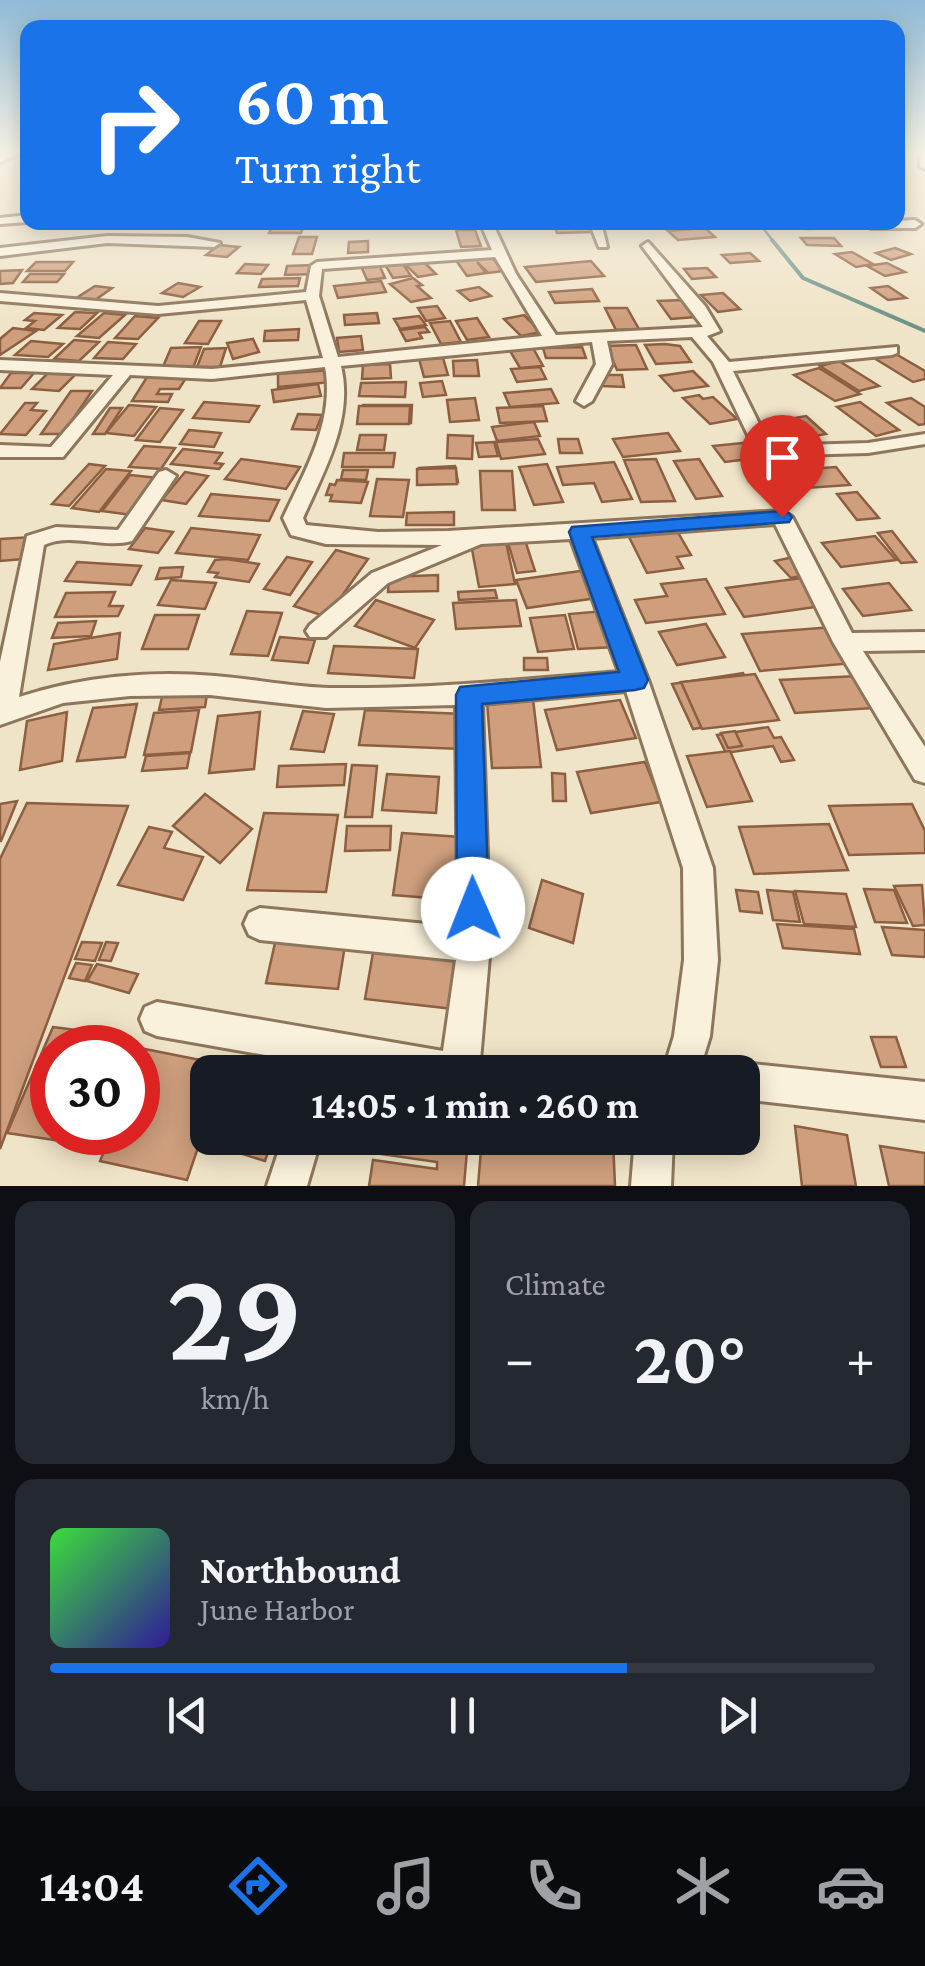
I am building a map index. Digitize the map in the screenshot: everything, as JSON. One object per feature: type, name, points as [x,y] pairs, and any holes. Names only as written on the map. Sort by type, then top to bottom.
[{"type":"street","points":[[489,230],[499,253],[552,340]]},
{"type":"street","points":[[597,230],[603,244]]},
{"type":"street","points":[[0,252],[117,237],[214,243]]},
{"type":"street","points":[[0,366],[212,374],[552,340],[698,335],[714,329],[648,246]]},
{"type":"street","points":[[499,253],[320,265],[314,272],[313,296],[334,364],[336,395],[331,432],[293,518],[298,530],[321,538],[485,535],[782,517],[846,642],[925,771]]},
{"type":"street","points":[[0,297],[158,310],[313,296]]},
{"type":"street","points":[[698,335],[721,368],[764,452],[868,448],[925,439]]},
{"type":"street","points":[[584,401],[604,364],[599,338]]},
{"type":"street","points":[[721,368],[892,350]]},
{"type":"street","points":[[0,452],[56,453],[125,371]]},
{"type":"street","points":[[166,476],[125,536],[59,532],[34,541],[2,714],[62,693],[130,686],[210,686],[326,698],[469,695],[635,680]]},
{"type":"street","points":[[579,532],[635,680],[698,868],[700,960],[692,1036],[686,1055]]},
{"type":"street","points":[[318,632],[380,578],[485,535]]},
{"type":"street","points":[[846,642],[925,641]]},
{"type":"street","points":[[462,1055],[474,945],[469,695]]},
{"type":"street","points":[[260,924],[474,945]]},
{"type":"street","points":[[157,1019],[304,1055]]},
{"type":"street","points":[[760,1083],[925,1101]]},
{"type":"street","points":[[287,1186],[297,1155]]},
{"type":"street","points":[[651,1186],[653,1155]]},
{"type":"building","points":[[270,230],[302,230],[301,233],[269,233]]},
{"type":"building","points":[[456,230],[475,230],[481,246],[461,247]]},
{"type":"building","points":[[556,230],[592,232],[557,233]]},
{"type":"building","points":[[707,230],[715,237],[678,240],[668,231]]},
{"type":"building","points":[[299,237],[317,237],[312,254],[293,254]]},
{"type":"building","points":[[801,238],[834,238],[841,246],[807,245]]},
{"type":"building","points":[[368,241],[368,252],[348,253],[349,242]]},
{"type":"building","points":[[219,245],[239,247],[227,257],[206,255]]},
{"type":"building","points":[[895,248],[911,254],[891,260],[876,253]]},
{"type":"building","points":[[852,252],[873,264],[856,267],[835,254]]},
{"type":"building","points":[[750,253],[759,261],[730,263],[722,255]]},
{"type":"building","points":[[490,255],[503,271],[488,273],[477,262],[486,273],[467,276],[455,259]]},
{"type":"building","points":[[422,260],[436,274],[418,277],[404,263]]},
{"type":"building","points":[[401,261],[411,276],[393,278],[384,263]]},
{"type":"building","points":[[591,261],[604,276],[536,282],[525,267]]},
{"type":"building","points":[[36,262],[73,262],[65,271],[27,271]]},
{"type":"building","points":[[887,263],[905,272],[885,276],[867,266]]},
{"type":"building","points":[[245,264],[268,265],[261,274],[237,273]]},
{"type":"building","points":[[379,264],[385,278],[367,280],[361,266]]},
{"type":"building","points":[[314,265],[314,274],[285,275],[287,266]]},
{"type":"building","points":[[707,268],[716,277],[692,279],[684,269]]},
{"type":"building","points":[[22,270],[13,283],[0,284],[0,271]]},
{"type":"building","points":[[30,274],[64,274],[57,282],[23,282]]},
{"type":"building","points":[[300,278],[298,286],[259,287],[262,279]]},
{"type":"building","points":[[413,278],[431,298],[411,302],[390,284]]},
{"type":"building","points":[[381,281],[386,292],[338,298],[334,286]]},
{"type":"building","points":[[178,283],[200,287],[183,297],[162,293]]},
{"type":"building","points":[[95,286],[112,288],[88,305],[70,302]]},
{"type":"building","points":[[888,286],[906,298],[888,300],[871,288]]},
{"type":"building","points":[[479,287],[491,296],[470,301],[458,291]]},
{"type":"building","points":[[592,289],[599,301],[555,303],[549,292]]},
{"type":"building","points":[[723,293],[740,309],[718,312],[701,295]]},
{"type":"building","points":[[682,300],[697,317],[671,319],[658,301]]},
{"type":"building","points":[[437,306],[445,318],[426,321],[418,308]]},
{"type":"building","points":[[605,308],[627,308],[639,329],[616,330]]},
{"type":"building","points":[[75,312],[97,313],[80,329],[58,328]]},
{"type":"building","points":[[34,313],[62,315],[44,330],[26,328],[35,321],[25,320]]},
{"type":"building","points":[[104,313],[125,315],[99,338],[77,336]]},
{"type":"building","points":[[377,313],[379,323],[345,325],[344,315]]},
{"type":"building","points":[[524,315],[541,332],[521,336],[504,319]]},
{"type":"building","points":[[135,316],[158,318],[138,339],[115,338]]},
{"type":"building","points":[[419,316],[426,325],[400,329],[394,319]]},
{"type":"building","points":[[477,318],[489,337],[467,340],[456,321]]},
{"type":"building","points":[[199,321],[221,321],[208,344],[185,343]]},
{"type":"building","points":[[450,321],[461,342],[441,344],[430,323]]},
{"type":"building","points":[[425,327],[429,332],[419,333],[422,338],[406,341],[400,330]]},
{"type":"building","points":[[13,328],[36,331],[0,355],[0,339]]},
{"type":"building","points":[[299,329],[298,340],[264,341],[265,331]]},
{"type":"building","points":[[361,336],[363,350],[339,352],[337,338]]},
{"type":"building","points":[[253,339],[259,352],[233,359],[227,343]]},
{"type":"building","points":[[74,340],[99,342],[79,361],[54,359]]},
{"type":"building","points":[[31,341],[63,344],[48,357],[15,355]]},
{"type":"building","points":[[108,342],[136,344],[123,359],[94,358]]},
{"type":"building","points":[[636,345],[647,369],[617,370],[613,361],[608,361],[603,346]]},
{"type":"building","points":[[645,345],[680,346],[691,362],[656,364]]},
{"type":"building","points":[[201,347],[193,368],[162,369],[171,348]]},
{"type":"building","points":[[582,347],[586,358],[546,358],[543,348]]},
{"type":"building","points":[[226,348],[220,367],[197,367],[204,349]]},
{"type":"building","points":[[533,348],[543,366],[520,368],[510,351]]},
{"type":"building","points":[[894,353],[925,371],[925,379],[913,382],[874,358]]},
{"type":"building","points":[[443,358],[448,375],[424,377],[419,359]]},
{"type":"building","points":[[477,360],[479,376],[454,376],[453,361]]},
{"type":"building","points":[[839,361],[879,386],[859,391],[820,366]]},
{"type":"building","points":[[390,364],[391,378],[362,379],[363,365]]},
{"type":"building","points":[[540,367],[546,379],[517,382],[511,369]]},
{"type":"building","points":[[819,368],[860,394],[835,401],[794,375]]},
{"type":"building","points":[[331,370],[333,382],[278,387],[278,374]]},
{"type":"building","points":[[693,371],[708,386],[674,391],[660,376]]},
{"type":"building","points":[[49,372],[76,374],[59,391],[32,389]]},
{"type":"building","points":[[11,373],[34,373],[21,388],[0,388]]},
{"type":"building","points":[[601,375],[622,375],[624,387],[603,386]]},
{"type":"building","points":[[147,377],[186,378],[179,389],[160,389],[157,394],[172,394],[168,402],[132,401]]},
{"type":"building","points":[[442,381],[446,395],[423,397],[420,383]]},
{"type":"building","points":[[406,382],[405,397],[359,396],[361,383]]},
{"type":"building","points":[[318,384],[321,396],[274,402],[272,390]]},
{"type":"building","points":[[551,389],[558,403],[510,407],[504,393]]},
{"type":"building","points":[[71,391],[92,391],[63,434],[41,434]]},
{"type":"building","points":[[699,395],[703,399],[713,397],[737,419],[710,424],[683,398]]},
{"type":"building","points":[[475,398],[479,420],[450,422],[447,400]]},
{"type":"building","points":[[911,398],[925,407],[925,424],[919,425],[887,403]]},
{"type":"building","points":[[204,402],[259,406],[249,422],[193,418]]},
{"type":"building","points":[[860,402],[899,430],[876,436],[837,407]]},
{"type":"building","points":[[25,403],[37,403],[31,410],[46,411],[26,435],[0,434]]},
{"type":"building","points":[[129,405],[156,407],[134,436],[106,433]]},
{"type":"building","points":[[363,405],[412,405],[411,423],[360,423]]},
{"type":"building","points":[[359,406],[410,406],[409,424],[357,424]]},
{"type":"building","points":[[543,406],[547,421],[500,423],[497,408]]},
{"type":"building","points":[[110,408],[122,408],[105,434],[93,434]]},
{"type":"building","points":[[160,408],[183,410],[160,442],[136,440]]},
{"type":"building","points":[[298,414],[322,415],[316,430],[292,429]]},
{"type":"building","points":[[806,416],[826,434],[797,439],[778,421]]},
{"type":"building","points":[[534,422],[540,436],[497,441],[492,427]]},
{"type":"building","points":[[189,430],[221,433],[214,447],[180,444]]},
{"type":"building","points":[[668,433],[680,451],[623,457],[613,439]]},
{"type":"building","points":[[360,435],[386,435],[384,450],[357,450]]},
{"type":"building","points":[[448,435],[473,436],[472,459],[447,458]]},
{"type":"building","points":[[538,439],[545,454],[501,459],[496,442]]},
{"type":"building","points":[[558,439],[578,439],[582,453],[560,453]]},
{"type":"building","points":[[494,442],[498,456],[479,457],[476,443]]},
{"type":"building","points":[[752,442],[765,457],[725,462],[713,446]]},
{"type":"building","points":[[144,446],[175,448],[161,469],[129,467]]},
{"type":"building","points":[[183,449],[222,453],[215,463],[223,464],[219,469],[171,464]]},
{"type":"building","points":[[344,453],[395,453],[393,467],[342,467]]},
{"type":"building","points":[[241,459],[300,467],[286,489],[225,479]]},
{"type":"building","points":[[656,459],[675,501],[641,502],[624,460]]},
{"type":"building","points":[[699,459],[722,496],[696,499],[674,461]]},
{"type":"building","points":[[614,462],[632,499],[602,502],[594,483],[563,485],[557,467]]},
{"type":"building","points":[[89,464],[105,466],[69,506],[52,504]]},
{"type":"building","points":[[547,464],[563,502],[534,505],[519,467]]},
{"type":"building","points":[[455,466],[458,482],[421,485],[419,468]]},
{"type":"building","points":[[836,467],[850,485],[791,489],[779,471]]},
{"type":"building","points":[[456,468],[457,484],[417,485],[417,469]]},
{"type":"building","points":[[106,469],[131,471],[99,512],[72,508]]},
{"type":"building","points":[[343,470],[368,470],[366,480],[341,479]]},
{"type":"building","points":[[480,471],[512,471],[515,510],[482,510]]},
{"type":"building","points":[[185,472],[208,476],[186,504],[162,500]]},
{"type":"building","points":[[130,475],[159,478],[132,515],[102,511]]},
{"type":"building","points":[[377,479],[409,480],[403,517],[370,516]]},
{"type":"building","points":[[337,480],[368,482],[361,503],[330,501],[332,495],[326,495],[330,484],[335,485]]},
{"type":"building","points":[[857,492],[879,518],[857,520],[837,494]]},
{"type":"building","points":[[211,494],[279,500],[269,521],[199,516]]},
{"type":"building","points":[[454,512],[454,525],[406,525],[407,513]]},
{"type":"building","points":[[145,528],[173,532],[158,553],[129,549]]},
{"type":"building","points":[[191,528],[260,535],[248,560],[176,553]]},
{"type":"building","points":[[676,529],[691,555],[677,557],[683,568],[647,573],[628,535]]},
{"type":"building","points":[[892,531],[916,562],[901,563],[878,533]]},
{"type":"building","points":[[875,536],[896,560],[841,567],[822,543]]},
{"type":"building","points":[[32,537],[23,559],[0,561],[0,539]]},
{"type":"building","points":[[524,537],[535,571],[517,573],[507,539]]},
{"type":"building","points":[[506,542],[515,584],[479,587],[471,544]]},
{"type":"building","points":[[336,550],[368,559],[327,617],[294,606]]},
{"type":"building","points":[[287,557],[312,562],[290,595],[264,589]]},
{"type":"building","points":[[793,557],[809,574],[791,578],[775,561]]},
{"type":"building","points":[[215,560],[259,564],[249,582],[215,577],[218,573],[208,572]]},
{"type":"building","points":[[77,562],[141,566],[131,585],[65,581]]},
{"type":"building","points":[[183,567],[181,577],[156,579],[160,568]]},
{"type":"building","points":[[585,572],[597,598],[527,608],[516,580]]},
{"type":"building","points":[[438,575],[438,591],[388,592],[389,577]]},
{"type":"building","points":[[802,578],[822,606],[744,617],[726,588]]},
{"type":"building","points":[[706,579],[725,614],[646,623],[635,600],[667,596],[661,584]]},
{"type":"building","points":[[171,580],[216,583],[205,609],[158,605]]},
{"type":"building","points":[[889,583],[911,610],[863,616],[843,589]]},
{"type":"building","points":[[495,590],[497,598],[459,600],[458,592]]},
{"type":"building","points":[[115,592],[109,606],[123,606],[118,616],[55,617],[66,593]]},
{"type":"building","points":[[376,600],[434,620],[415,648],[355,626]]},
{"type":"building","points":[[516,600],[521,626],[456,629],[453,603]]},
{"type":"building","points":[[247,611],[282,613],[268,656],[231,654]]},
{"type":"building","points":[[604,611],[615,647],[578,649],[569,614]]},
{"type":"building","points":[[155,615],[199,615],[188,649],[142,649]]},
{"type":"building","points":[[565,615],[574,649],[538,652],[530,618]]},
{"type":"building","points":[[96,621],[91,636],[52,638],[58,623]]},
{"type":"building","points":[[706,624],[725,657],[677,665],[659,632]]},
{"type":"building","points":[[833,627],[855,663],[760,671],[742,634]]},
{"type":"building","points":[[120,633],[117,659],[48,670],[54,644]]},
{"type":"building","points":[[280,637],[315,640],[308,663],[272,660]]},
{"type":"building","points":[[334,646],[418,649],[414,678],[328,673]]},
{"type":"building","points":[[524,658],[547,658],[548,670],[524,670]]},
{"type":"building","points":[[743,673],[768,717],[693,729],[672,684]]},
{"type":"building","points":[[755,674],[779,720],[702,729],[681,682]]},
{"type":"building","points":[[857,676],[875,708],[795,713],[780,680]]},
{"type":"building","points":[[207,694],[205,707],[159,710],[162,697]]},
{"type":"building","points":[[533,699],[541,767],[492,768],[487,701]]},
{"type":"building","points":[[620,700],[636,738],[557,750],[545,710]]},
{"type":"building","points":[[137,704],[125,757],[77,761],[93,708]]},
{"type":"building","points":[[199,710],[191,752],[144,755],[154,713]]},
{"type":"building","points":[[365,710],[464,714],[462,749],[359,745]]},
{"type":"building","points":[[303,711],[334,714],[324,752],[291,749]]},
{"type":"building","points":[[67,712],[62,761],[20,770],[27,721]]},
{"type":"building","points":[[260,712],[254,769],[209,773],[218,716]]},
{"type":"building","points":[[768,727],[774,738],[781,737],[794,760],[781,762],[773,746],[726,753],[717,735]]},
{"type":"building","points":[[735,731],[742,746],[728,748],[721,733]]},
{"type":"building","points":[[730,751],[752,801],[707,807],[687,756]]},
{"type":"building","points":[[190,753],[187,768],[142,771],[146,756]]},
{"type":"building","points":[[645,762],[661,802],[591,813],[577,772]]},
{"type":"building","points":[[346,764],[344,785],[277,787],[279,766]]},
{"type":"building","points":[[352,765],[377,766],[372,817],[345,817]]},
{"type":"building","points":[[552,773],[565,774],[566,801],[553,801]]},
{"type":"building","points":[[387,774],[439,777],[436,813],[382,810]]},
{"type":"building","points":[[205,794],[252,829],[220,863],[173,826]]},
{"type":"building","points":[[17,801],[1,841],[0,841],[0,804]]},
{"type":"building","points":[[27,803],[128,806],[46,1025],[30,1025],[30,1069],[0,1149],[0,859]]},
{"type":"building","points":[[912,804],[925,831],[925,853],[849,855],[829,806]]},
{"type":"building","points":[[264,813],[338,815],[326,892],[247,890]]},
{"type":"building","points":[[829,824],[848,870],[754,874],[739,827]]},
{"type":"building","points":[[347,826],[391,826],[390,850],[345,851]]},
{"type":"building","points":[[149,827],[172,832],[164,848],[203,857],[183,900],[118,885]]},
{"type":"building","points":[[402,833],[461,837],[455,900],[393,895]]},
{"type":"building","points":[[542,880],[583,894],[573,943],[529,928]]},
{"type":"building","points":[[922,885],[925,925],[913,926],[894,886]]},
{"type":"building","points":[[864,889],[894,890],[907,923],[875,922]]},
{"type":"building","points":[[736,890],[758,892],[762,913],[740,911]]},
{"type":"building","points":[[767,890],[793,892],[800,922],[773,920]]},
{"type":"building","points":[[795,891],[846,894],[856,927],[804,924]]},
{"type":"building","points":[[777,924],[854,929],[860,954],[783,948]]},
{"type":"building","points":[[882,927],[925,930],[925,957],[892,955]]},
{"type":"building","points":[[277,934],[346,939],[338,989],[266,983]]},
{"type":"building","points":[[82,942],[102,943],[95,961],[75,959]]},
{"type":"building","points":[[106,942],[118,943],[111,961],[99,960]]},
{"type":"building","points":[[374,947],[460,956],[454,1009],[365,999]]},
{"type":"building","points":[[76,963],[92,965],[85,981],[69,978]]},
{"type":"building","points":[[97,964],[138,974],[129,993],[87,981]]},
{"type":"building","points":[[871,1037],[896,1037],[906,1067],[881,1067]]},
{"type":"building","points":[[160,1052],[190,1058],[190,1155],[195,1155],[187,1180],[100,1161],[102,1155],[160,1155]]},
{"type":"building","points":[[30,1080],[30,1136],[7,1133]]},
{"type":"building","points":[[795,1126],[847,1135],[856,1186],[802,1186]]},
{"type":"building","points":[[880,1146],[925,1153],[925,1186],[889,1186]]},
{"type":"building","points":[[246,1155],[267,1155],[265,1161]]},
{"type":"building","points":[[388,1155],[467,1155],[464,1186],[369,1186],[373,1160],[437,1169],[437,1162]]},
{"type":"building","points":[[481,1155],[614,1155],[615,1186],[478,1186]]},
{"type":"waterway","points":[[764,230],[774,242]]},
{"type":"waterway","points":[[772,240],[803,278],[925,331]]},
{"type":"route","points":[[473,909],[469,695],[635,680],[579,532],[782,517]]}]
